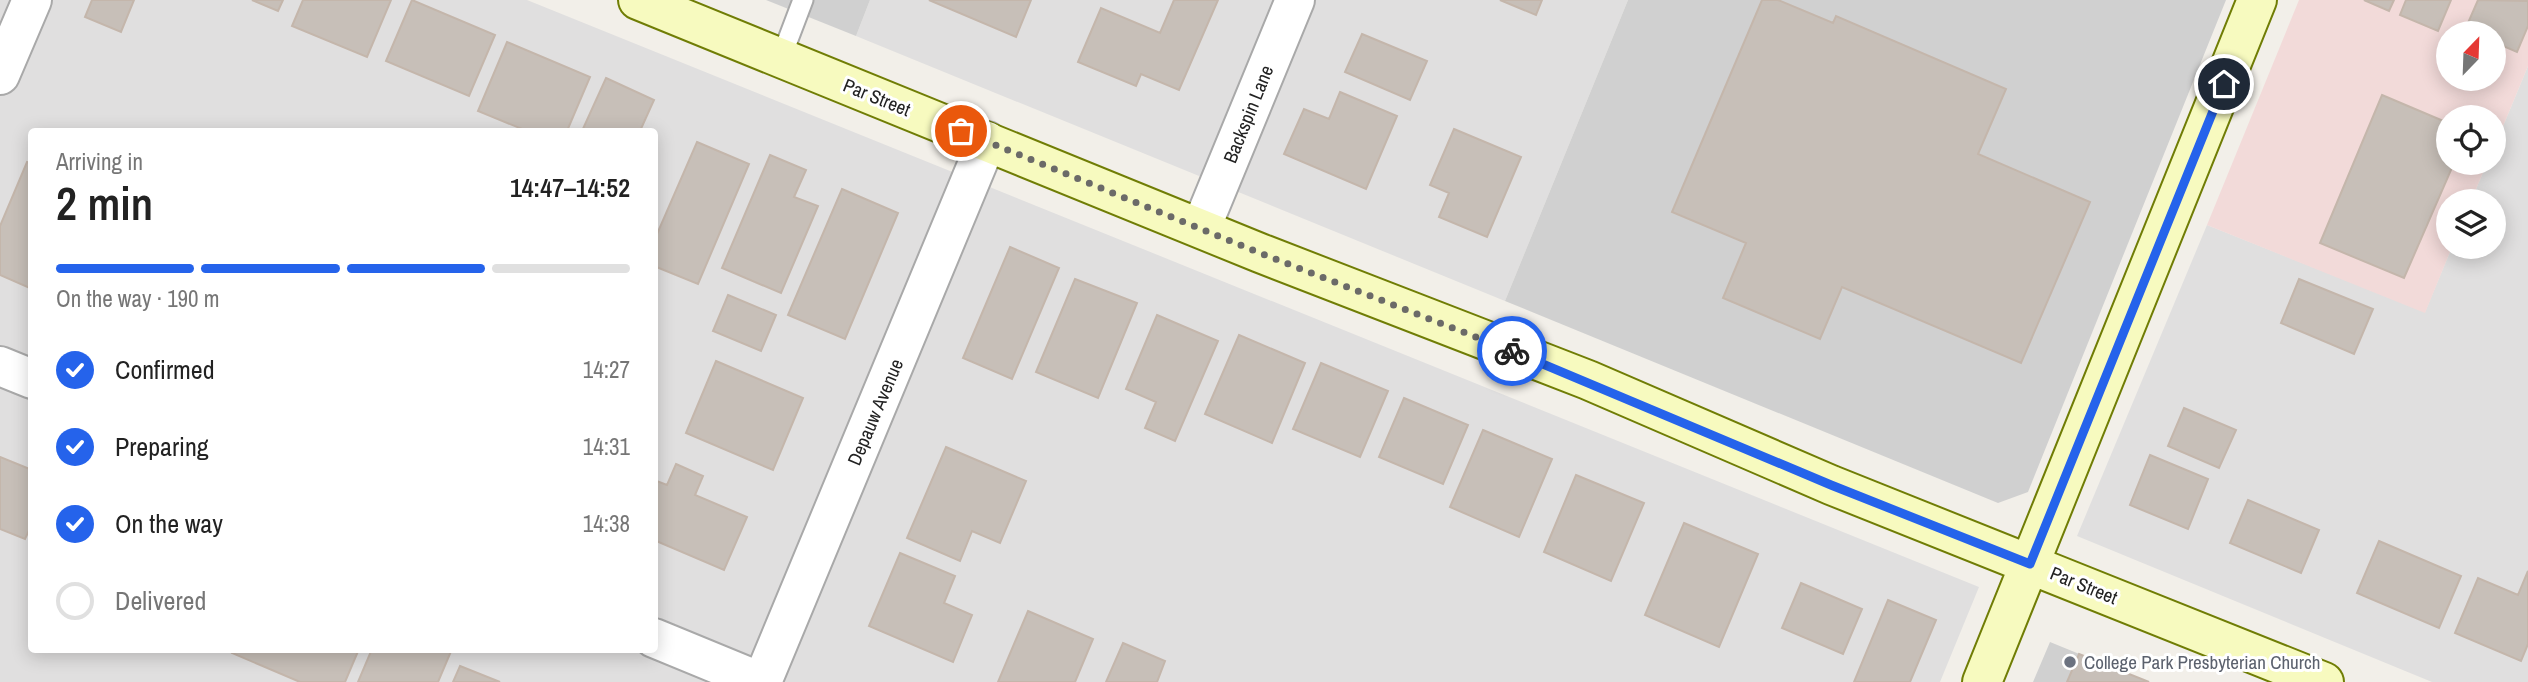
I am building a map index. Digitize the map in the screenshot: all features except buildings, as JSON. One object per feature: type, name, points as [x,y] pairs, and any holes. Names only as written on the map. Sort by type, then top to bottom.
[{"type":"street","points":[[0,75],[32,0]]},
{"type":"street","name":"Par Street","points":[[638,0],[1200,228],[1588,380],[1831,485],[2324,682]]},
{"type":"street","name":"Backspin Lane","points":[[1200,228],[1295,0]]},
{"type":"street","points":[[1982,682],[2257,0]]},
{"type":"street","name":"Depauw Avenue","points":[[762,682],[987,141]]},
{"type":"street","points":[[0,366],[28,377]]},
{"type":"street","points":[[658,640],[762,682]]},
{"type":"lane","points":[[781,58],[803,0]]},
{"type":"shaded area","points":[[0,0],[527,0],[1979,587],[1940,682],[0,682]]},
{"type":"shaded area","points":[[766,0],[870,0],[856,36]]},
{"type":"shaded area","points":[[870,0],[1628,0],[1505,301],[856,36]]},
{"type":"shaded area","points":[[1628,0],[2226,0],[2028,492],[1998,503],[1505,301]]},
{"type":"shaded area","points":[[2299,0],[2528,0],[2528,66],[2506,119],[2506,105],[2436,105],[2436,175],[2482,175],[2476,189],[2436,189],[2436,259],[2447,259],[2425,313],[2207,225]]},
{"type":"shaded area","points":[[2528,66],[2528,682],[2432,682],[2077,536],[2207,225],[2425,312],[2447,259],[2506,259],[2506,189],[2476,189],[2482,175],[2506,175],[2506,119]]},
{"type":"shaded area","name":"College Park Presbyterian Church","points":[[2050,642],[2148,682],[2033,682]]},
{"type":"way so far","points":[[961,131],[1260,253],[1512,351]]},
{"type":"place","name":"College Park Presbyterian Church","points":[[2070,662]]},
{"type":"route","points":[[1512,351],[1588,380],[1831,485],[2030,564],[2224,84]]}]
